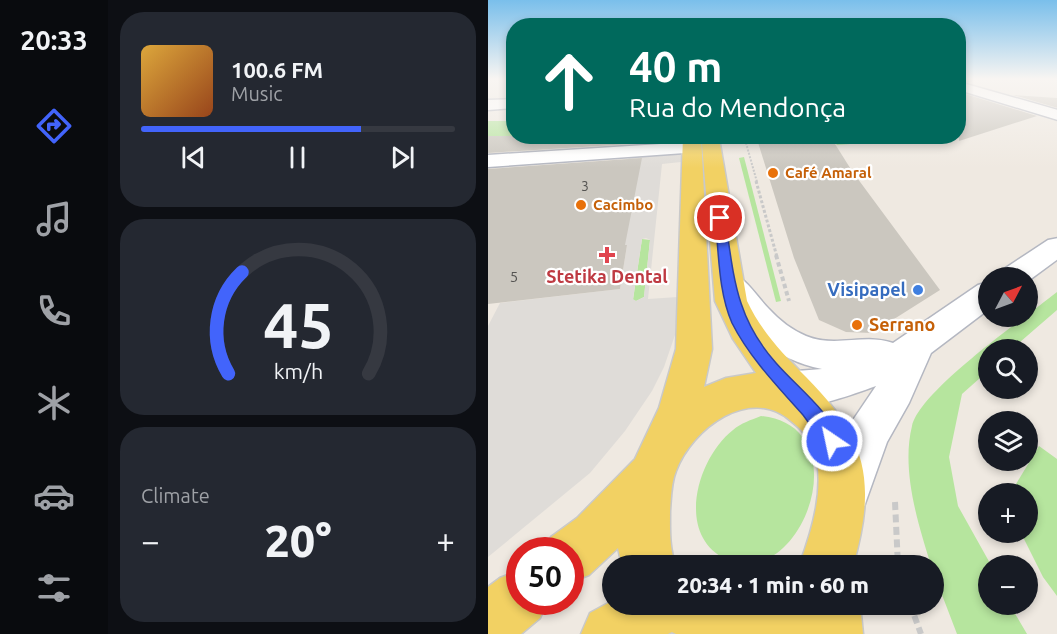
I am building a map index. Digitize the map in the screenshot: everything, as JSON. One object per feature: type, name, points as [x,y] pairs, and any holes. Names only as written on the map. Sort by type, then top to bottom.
[{"type":"main road","points":[[647,555],[644,536],[647,493],[656,463],[679,411],[694,349],[698,144]]},
{"type":"main road","points":[[699,144],[727,280],[739,322],[769,366],[779,390]]},
{"type":"main road","points":[[584,545],[595,536],[656,463],[691,414],[710,402],[742,390],[779,390],[793,398],[822,424],[836,450],[840,473],[833,545]]},
{"type":"main road","points":[[488,624],[506,609]]},
{"type":"main road","points":[[611,634],[690,615],[719,623],[751,624],[769,621],[778,615]]},
{"type":"main road","points":[[832,615],[833,634]]},
{"type":"street","points":[[1036,109],[1058,115]]},
{"type":"street","points":[[488,161],[658,144]]},
{"type":"street","points":[[1028,267],[1058,246]]},
{"type":"street","points":[[727,280],[746,309],[775,335],[792,346],[825,357],[851,359],[918,343]]},
{"type":"street","points":[[779,390],[825,385],[865,374],[900,357],[978,301]]},
{"type":"street","points":[[833,545],[868,434],[895,391],[918,343]]},
{"type":"path","points":[[746,144],[788,300]]},
{"type":"path","points":[[895,502],[897,555]]},
{"type":"path","points":[[914,615],[921,634]]},
{"type":"green space","points":[[488,121],[506,121],[506,139],[488,146]]},
{"type":"green space","points":[[744,157],[781,301],[776,302],[739,158]]},
{"type":"green space","points":[[642,239],[650,240],[644,297],[636,301],[633,300]]},
{"type":"green space","points":[[1057,292],[1057,310],[1038,326],[1038,307]]},
{"type":"green space","points":[[1012,327],[1037,327],[1024,339],[996,339]]},
{"type":"green space","points":[[978,353],[978,380],[962,394],[949,457],[958,506],[985,555],[978,555],[978,615],[1016,615],[1027,634],[957,634],[944,600],[944,555],[928,555],[912,497],[908,461],[912,426],[919,411],[934,393]]},
{"type":"green space","points":[[761,416],[792,426],[809,447],[814,475],[810,504],[797,532],[772,555],[720,555],[710,548],[701,533],[696,515],[697,496],[710,459],[720,443],[739,425]]},
{"type":"green space","points":[[1039,446],[1057,459],[1057,596],[1038,567],[1038,555],[1032,555],[1026,543],[1038,543],[1038,483],[1017,483],[1024,471],[1038,471]]},
{"type":"shaded area","points":[[679,153],[682,156],[681,162],[662,164],[648,299],[678,297],[675,335],[664,367],[652,391],[625,431],[590,473],[512,537],[506,537],[506,542],[488,557],[488,326],[500,303],[620,289],[627,245],[582,249],[630,156]],"holes":[[[646,238],[650,240],[644,297],[636,301],[633,299],[642,239]]]},
{"type":"building","points":[[966,109],[1013,109],[1037,116],[966,139]]},
{"type":"building","points":[[488,136],[506,136],[506,144],[629,144],[488,153]]},
{"type":"building","points":[[758,144],[835,144],[852,171],[940,290],[872,333],[846,332],[819,320],[794,258]]},
{"type":"building","points":[[642,158],[625,245],[627,245],[620,289],[488,304],[488,169]]},
{"type":"place","name":"Café Amaral","points":[[773,173]]},
{"type":"place","name":"Cacimbo","points":[[581,205]]},
{"type":"place","name":"Stetika Dental","points":[[607,255]]},
{"type":"place","name":"Visipapel","points":[[918,290]]},
{"type":"place","name":"Serrano","points":[[857,325]]},
{"type":"route","points":[[720,218],[727,280],[731,301],[739,322],[769,366],[822,424],[832,441]]}]
